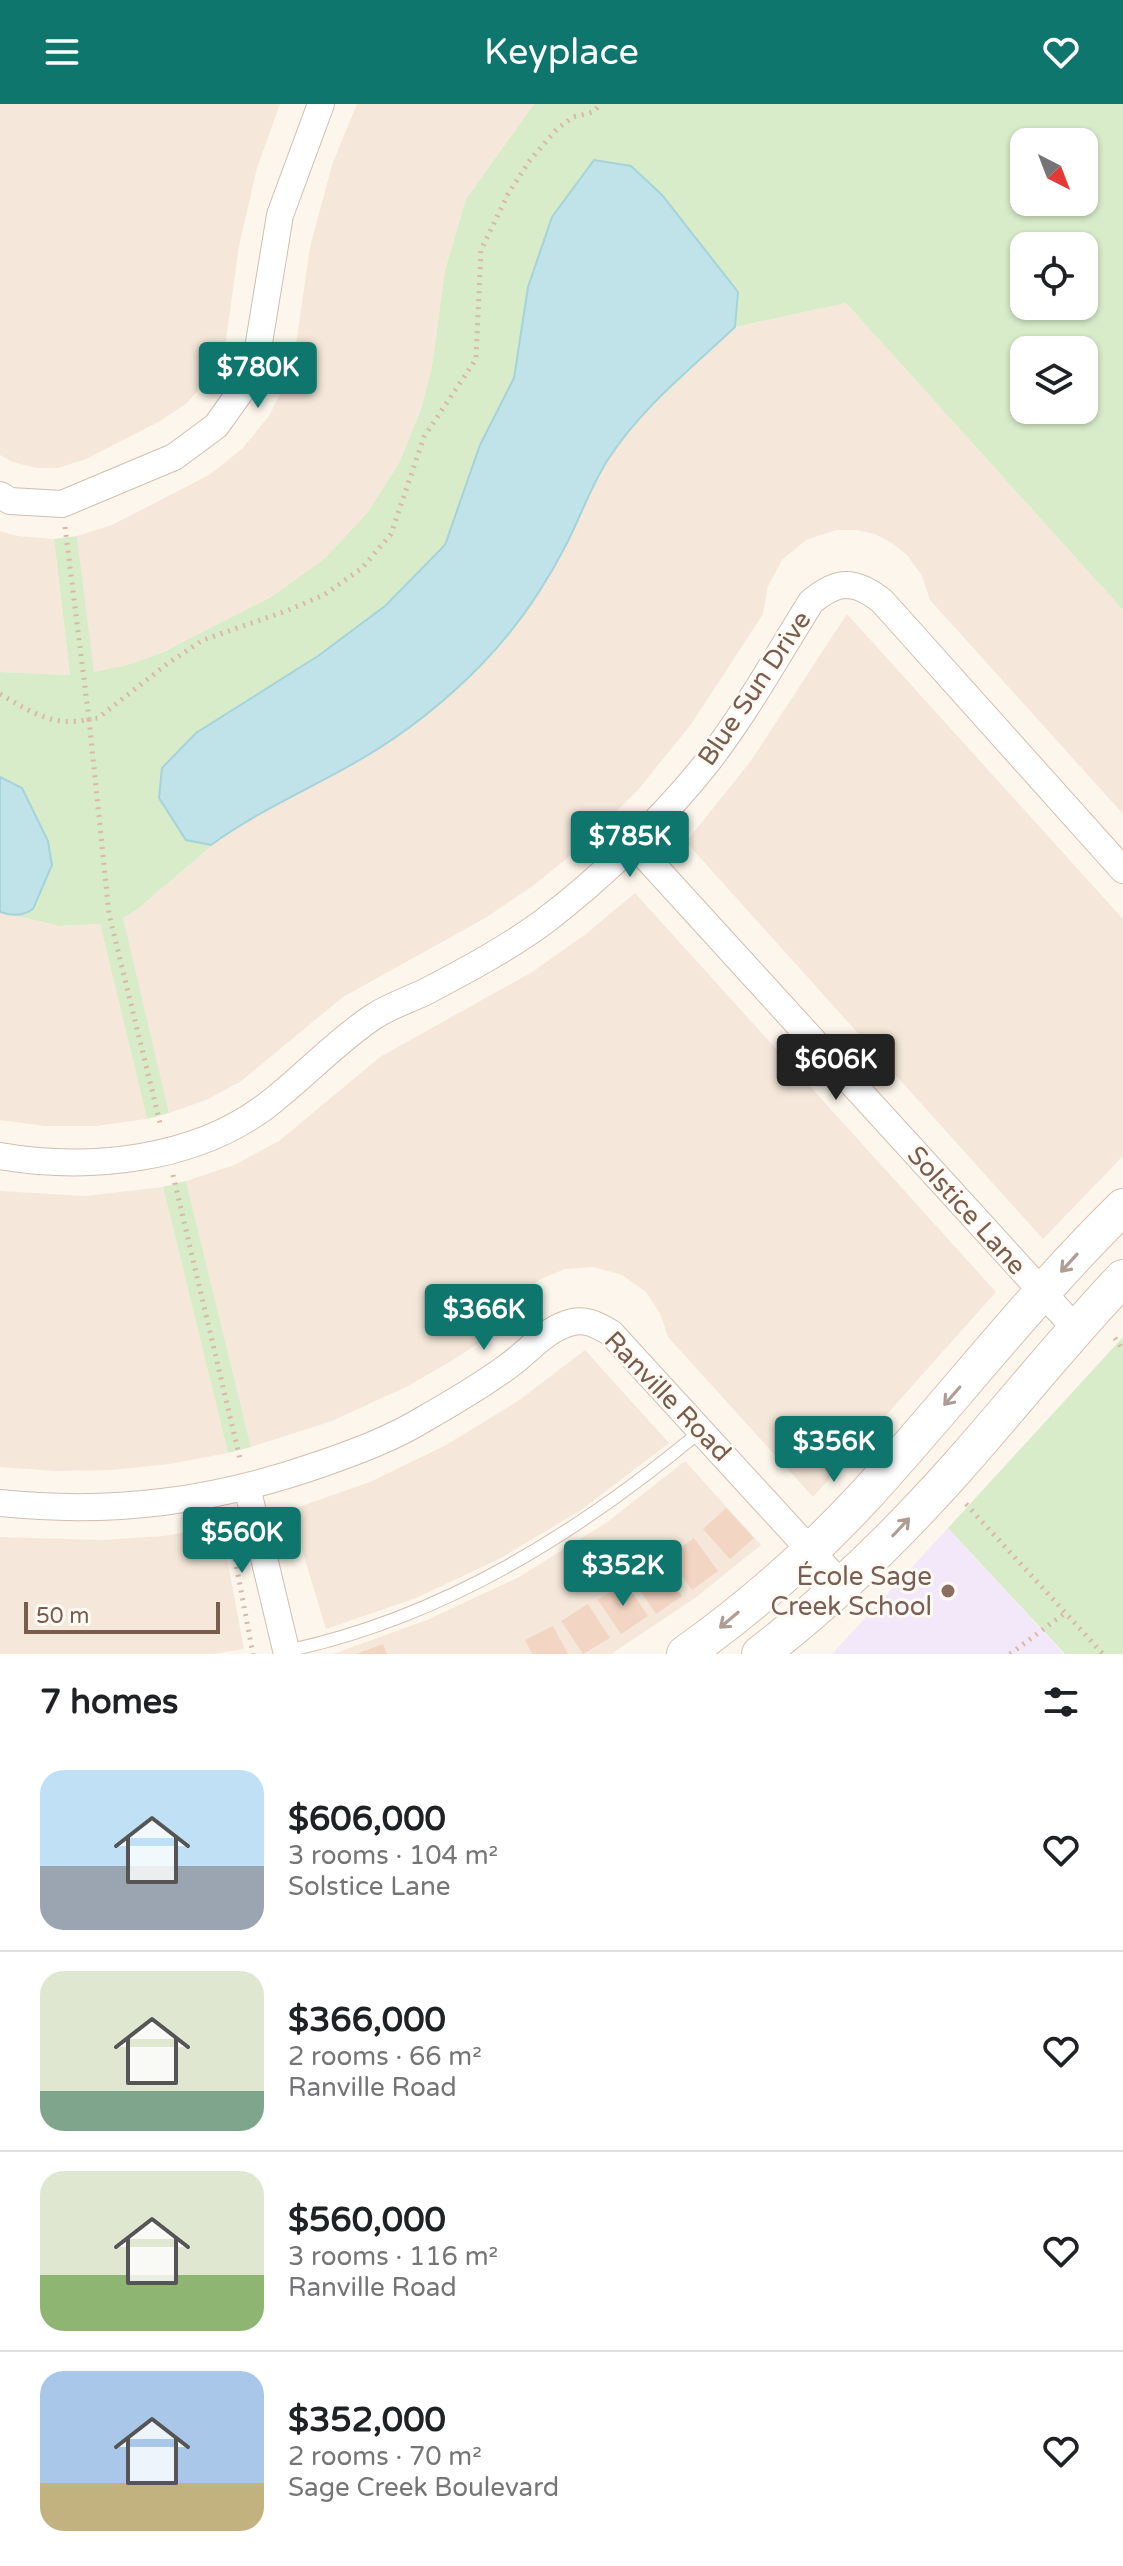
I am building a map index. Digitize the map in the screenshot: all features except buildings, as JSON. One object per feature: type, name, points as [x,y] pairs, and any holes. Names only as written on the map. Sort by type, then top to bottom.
[{"type":"street","points":[[0,495],[10,501],[62,504],[174,457],[216,426],[254,373],[280,215],[321,104]]},
{"type":"street","name":"Blue Sun Drive","points":[[0,1156],[32,1162],[90,1161],[149,1155],[229,1130],[264,1107],[349,1034],[376,1015],[454,976],[546,920],[673,802],[707,762],[811,602],[828,588],[849,585],[868,591],[882,601],[1123,870]]},
{"type":"street","name":"Solstice Lane","points":[[632,842],[1076,1329]]},
{"type":"street","points":[[685,1654],[764,1591],[862,1499],[1042,1292],[1123,1207]]},
{"type":"street","points":[[760,1654],[894,1535],[1123,1278]]},
{"type":"street","name":"Ranville Road","points":[[0,1503],[48,1508],[132,1506],[208,1496],[273,1481],[404,1431],[507,1367],[564,1324],[595,1322],[611,1333],[841,1584]]},
{"type":"street","points":[[247,1487],[284,1653]]},
{"type":"lane","points":[[284,1653],[347,1636],[430,1606],[493,1575],[606,1506],[702,1430]]},
{"type":"path","points":[[0,694],[44,719],[75,723],[98,718],[203,640],[324,595],[362,568],[391,534],[424,437],[476,359],[481,250],[508,194],[530,160],[557,129],[573,117],[593,112],[601,104]]},
{"type":"path","points":[[62,504],[109,914],[240,1459]]},
{"type":"path","points":[[1115,1338],[1123,1350]]},
{"type":"path","points":[[966,1504],[1103,1654]]},
{"type":"path","points":[[1010,1654],[1065,1613]]},
{"type":"path","points":[[1024,1654],[1028,1642]]},
{"type":"shaded area","points":[[0,104],[280,104],[257,168],[239,246],[226,340],[210,377],[187,403],[160,421],[86,459],[58,468],[36,468],[0,455]]},
{"type":"shaded area","points":[[357,104],[534,104],[466,199],[445,270],[432,366],[421,409],[399,463],[368,512],[324,559],[271,597],[161,653],[93,673],[77,536],[112,525],[209,475],[242,449],[269,416],[294,358],[310,247],[333,162]]},
{"type":"shaded area","points":[[846,303],[1123,610],[1123,814],[930,600],[922,576],[907,555],[875,534],[836,530],[806,540],[782,560],[768,586],[763,614],[692,723],[638,790],[576,851],[487,917],[343,997],[240,1082],[206,1100],[169,1113],[122,918],[135,911],[227,833],[382,746],[425,717],[463,683],[504,639],[538,592],[566,545],[597,477],[621,441],[646,412],[735,327]]},
{"type":"shaded area","points":[[0,531],[17,536],[54,539],[70,675],[0,672]]},
{"type":"shaded area","points":[[847,614],[1123,919],[1123,1156],[1043,1239],[686,842],[750,762]]},
{"type":"shaded area","points":[[635,893],[996,1292],[813,1497],[668,1337],[660,1313],[646,1292],[622,1275],[593,1267],[565,1269],[539,1280],[519,1299],[505,1325],[408,1386],[332,1421],[251,1447],[186,1181],[234,1165],[279,1141],[380,1057],[532,972],[586,934]]},
{"type":"shaded area","points":[[0,912],[59,926],[100,924],[147,1119],[96,1126],[45,1126],[0,1120]]},
{"type":"shaded area","points":[[163,1187],[228,1453],[170,1464],[112,1470],[55,1471],[0,1467],[0,1191],[85,1196]]},
{"type":"shaded area","points":[[585,1350],[669,1443],[581,1510],[501,1558],[416,1598],[326,1629],[290,1510],[370,1482],[446,1445],[518,1401]]},
{"type":"shaded area","points":[[685,1461],[761,1545],[695,1598],[611,1654],[333,1654],[427,1620],[519,1577],[606,1523]]},
{"type":"shaded area","points":[[221,1526],[244,1649],[213,1654],[0,1654],[0,1537],[102,1540],[163,1536]]},
{"type":"shaded area","name":"École Sage Creek School","points":[[948,1528],[1064,1654],[832,1654]]},
{"type":"green space","points":[[534,104],[1123,104],[1123,610],[846,303],[735,327],[646,412],[621,441],[597,477],[566,545],[538,592],[504,639],[463,683],[425,717],[382,746],[227,833],[123,918],[169,1113],[147,1119],[100,924],[59,926],[0,912],[0,672],[70,675],[54,539],[77,536],[94,672],[161,653],[271,597],[324,559],[368,512],[399,463],[421,409],[432,366],[445,270],[466,199]]},
{"type":"green space","points":[[186,1181],[251,1447],[228,1453],[163,1187]]},
{"type":"green space","points":[[1123,1337],[1123,1654],[1065,1654],[948,1528]]},
{"type":"water","points":[[594,160],[631,166],[662,195],[738,292],[735,327],[668,389],[622,439],[597,479],[566,545],[539,592],[494,651],[455,690],[379,748],[211,845],[186,840],[159,798],[162,768],[196,733],[318,656],[385,606],[445,545],[480,445],[514,378],[528,287],[552,217]]},
{"type":"water","points":[[0,777],[22,788],[48,841],[52,865],[33,909],[13,915],[0,912]]},
{"type":"place","name":"École Sage Creek School","points":[[948,1591]]}]
